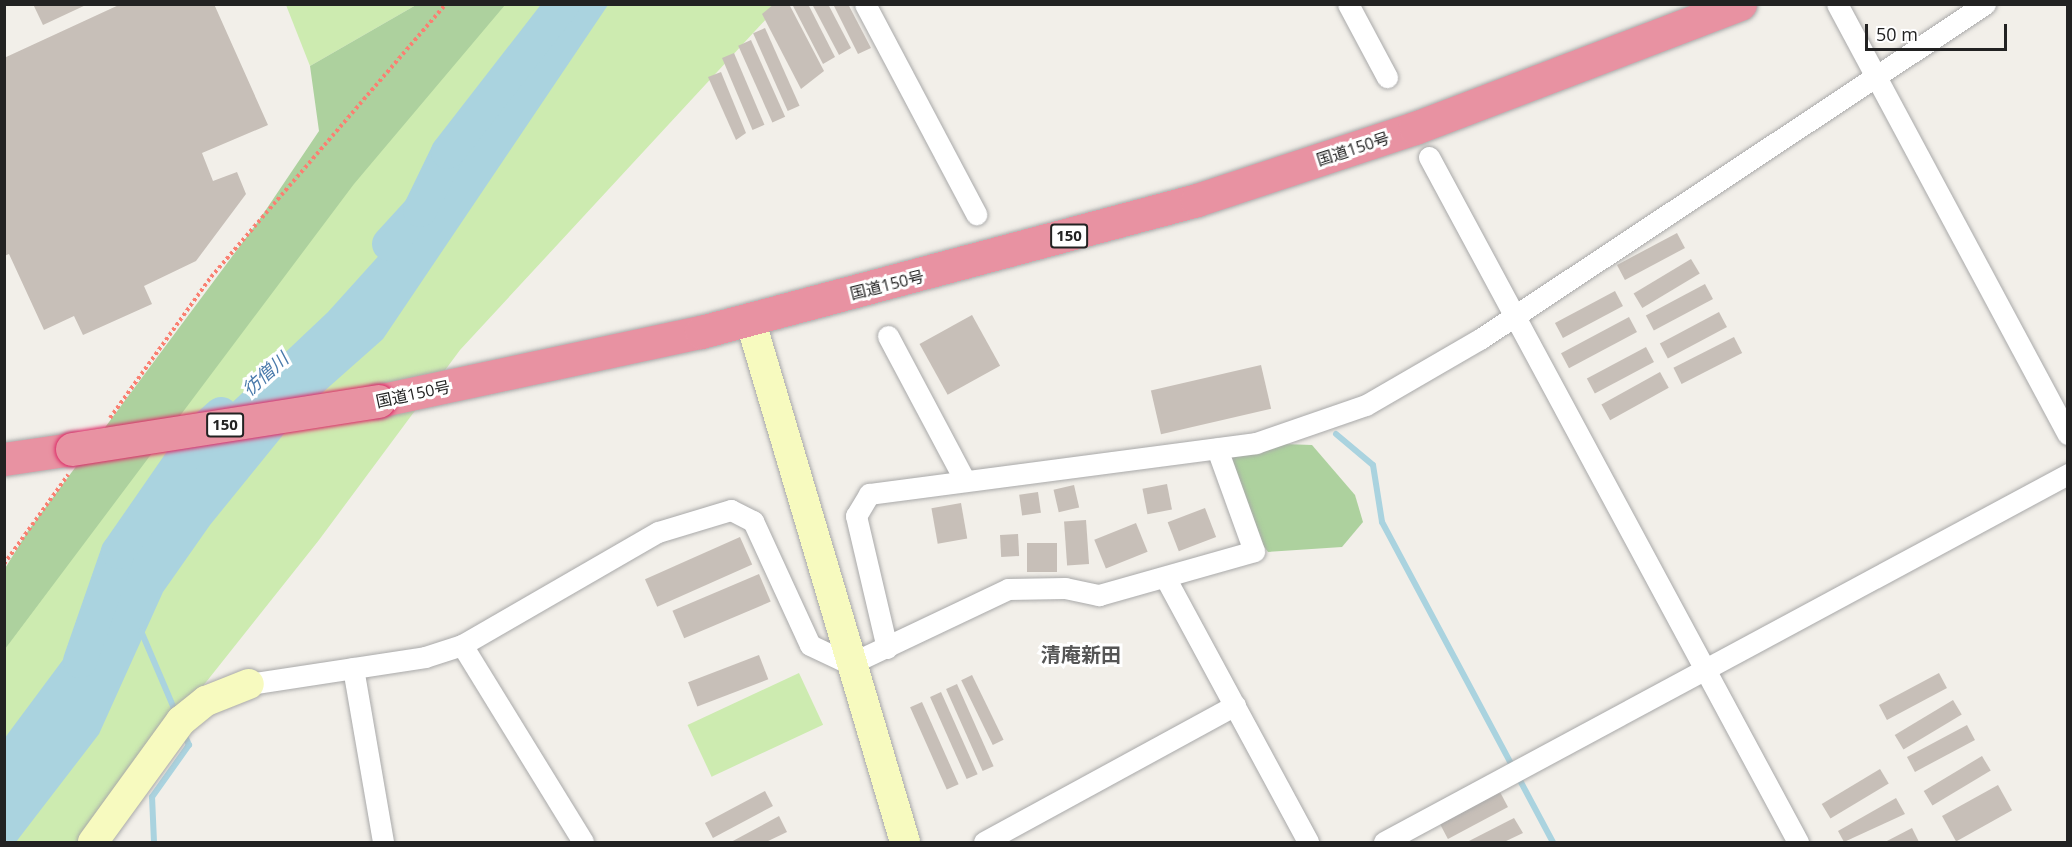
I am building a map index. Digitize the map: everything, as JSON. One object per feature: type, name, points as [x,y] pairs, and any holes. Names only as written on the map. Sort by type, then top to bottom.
[{"type":"highway","name":"国道150号","points":[[4,459],[73,457],[378,401],[750,319],[1197,200],[1415,128],[1740,4]]},
{"type":"street","points":[[865,4],[976,214]]},
{"type":"street","points":[[1348,4],[1387,77]]},
{"type":"street","points":[[1837,4],[2067,434]]},
{"type":"street","points":[[887,648],[856,516],[869,494],[964,479],[1217,449],[1310,428],[1366,405],[1514,316],[1985,4]]},
{"type":"street","points":[[1429,157],[1798,843]]},
{"type":"street","points":[[750,319],[850,664],[905,843]]},
{"type":"street","points":[[888,336],[964,479]]},
{"type":"street","points":[[93,843],[182,721],[206,701],[249,684],[425,657],[462,645],[658,532],[731,510],[753,521],[810,645],[850,664],[1008,589],[1065,588],[1099,595],[1166,579],[1254,551],[1217,449]]},
{"type":"street","points":[[1384,843],[2067,474]]},
{"type":"street","points":[[1166,579],[1308,843]]},
{"type":"street","points":[[462,645],[583,843]]},
{"type":"street","points":[[353,668],[383,843]]},
{"type":"street","points":[[984,843],[1235,705]]},
{"type":"path","points":[[102,428],[211,277],[446,4]]},
{"type":"path","points":[[4,564],[73,457]]},
{"type":"green space","points":[[286,5],[416,5],[310,66]]},
{"type":"green space","points":[[416,5],[505,5],[354,184],[5,649],[4,570],[28,531],[257,223],[319,131],[310,66]]},
{"type":"green space","points":[[446,5],[779,5],[460,350],[319,540],[79,842],[5,842],[5,581]]},
{"type":"green space","points":[[1256,443],[1312,445],[1355,495],[1363,522],[1342,547],[1268,552],[1239,511],[1217,449]]},
{"type":"green space","points":[[799,673],[823,725],[712,777],[688,725]]},
{"type":"water","points":[[557,5],[608,5],[383,339],[304,409],[210,525],[163,592],[99,734],[16,842],[5,842],[4,739],[94,618],[201,432],[328,312],[420,210]]},
{"type":"building","points":[[33,4],[88,4],[43,25]]},
{"type":"building","points":[[121,4],[214,4],[268,125],[202,153],[213,181],[237,172],[246,194],[196,261],[144,286],[152,304],[83,335],[74,316],[44,330],[9,254],[4,256],[4,58]]},
{"type":"building","points":[[774,4],[789,4],[824,71],[801,89],[762,14]]},
{"type":"building","points":[[792,4],[808,4],[835,57],[823,64]]},
{"type":"building","points":[[812,4],[828,4],[851,48],[839,55]]},
{"type":"building","points":[[833,4],[848,4],[871,48],[858,54]]},
{"type":"building","points":[[765,28],[800,106],[788,111],[753,33]]},
{"type":"building","points":[[751,40],[785,117],[772,122],[738,46]]},
{"type":"building","points":[[734,53],[764,125],[753,130],[722,58]]},
{"type":"building","points":[[721,72],[746,133],[736,140],[708,77]]},
{"type":"building","points":[[1677,233],[1685,248],[1625,280],[1617,265]]},
{"type":"building","points":[[1691,259],[1700,274],[1642,308],[1634,294]]},
{"type":"building","points":[[1705,284],[1713,299],[1654,330],[1646,315]]},
{"type":"building","points":[[1615,291],[1623,306],[1563,338],[1555,323]]},
{"type":"building","points":[[1719,312],[1727,327],[1668,358],[1660,343]]},
{"type":"building","points":[[972,315],[1000,366],[948,395],[920,344]]},
{"type":"building","points":[[1629,317],[1637,332],[1569,368],[1561,353]]},
{"type":"building","points":[[1734,337],[1742,353],[1682,384],[1673,368]]},
{"type":"building","points":[[1646,347],[1654,362],[1595,393],[1587,378]]},
{"type":"building","points":[[1261,365],[1271,409],[1161,434],[1151,390]]},
{"type":"building","points":[[1660,372],[1669,388],[1610,420],[1601,404]]},
{"type":"building","points":[[1167,484],[1172,510],[1147,514],[1142,489]]},
{"type":"building","points":[[1074,485],[1079,507],[1059,512],[1054,490]]},
{"type":"building","points":[[1038,492],[1041,513],[1022,515],[1019,495]]},
{"type":"building","points":[[961,503],[967,538],[938,544],[931,508]]},
{"type":"building","points":[[1205,508],[1216,537],[1179,551],[1168,522]]},
{"type":"building","points":[[1086,520],[1089,564],[1067,565],[1064,522]]},
{"type":"building","points":[[1136,523],[1148,552],[1106,569],[1094,540]]},
{"type":"building","points":[[1018,534],[1019,556],[1001,557],[1000,535]]},
{"type":"building","points":[[740,537],[752,564],[657,607],[645,579]]},
{"type":"building","points":[[1027,543],[1057,543],[1057,572],[1027,572]]},
{"type":"building","points":[[759,574],[771,602],[684,638],[672,611]]},
{"type":"building","points":[[759,655],[768,679],[697,707],[688,682]]},
{"type":"building","points":[[1939,673],[1947,688],[1887,720],[1879,705]]},
{"type":"building","points":[[972,675],[1004,740],[993,745],[961,680]]},
{"type":"building","points":[[957,684],[994,766],[983,771],[946,689]]},
{"type":"building","points":[[941,692],[978,774],[967,779],[930,697]]},
{"type":"building","points":[[1953,700],[1962,715],[1903,750],[1895,735]]},
{"type":"building","points":[[922,702],[959,784],[947,790],[910,707]]},
{"type":"building","points":[[1967,725],[1975,740],[1915,772],[1907,757]]},
{"type":"building","points":[[1982,756],[1991,771],[1932,806],[1924,791]]},
{"type":"building","points":[[1880,769],[1889,784],[1830,819],[1822,804]]},
{"type":"building","points":[[1998,785],[2012,810],[1956,841],[1942,816]]},
{"type":"building","points":[[765,791],[773,806],[713,838],[705,823]]},
{"type":"building","points":[[1500,792],[1508,807],[1448,839],[1440,824]]},
{"type":"building","points":[[1896,798],[1905,814],[1844,842],[1838,831]]},
{"type":"building","points":[[779,816],[787,832],[766,842],[731,842]]},
{"type":"building","points":[[1514,818],[1523,833],[1504,842],[1467,842]]},
{"type":"building","points":[[1912,828],[1919,842],[1885,842]]},
{"type":"waterway","name":"彷僧川","points":[[389,244],[420,210],[448,152],[563,4]]},
{"type":"waterway","name":"彷僧川","points":[[80,661],[118,552],[201,432],[221,414]]},
{"type":"waterway","points":[[1336,434],[1373,465],[1382,522],[1553,842]]},
{"type":"waterway","points":[[112,568],[120,584]]},
{"type":"waterway","points":[[141,631],[176,713]]},
{"type":"waterway","points":[[154,842],[152,797],[189,745],[184,734]]},
{"type":"district","name":"清庵新田","points":[[1081,654]]}]
